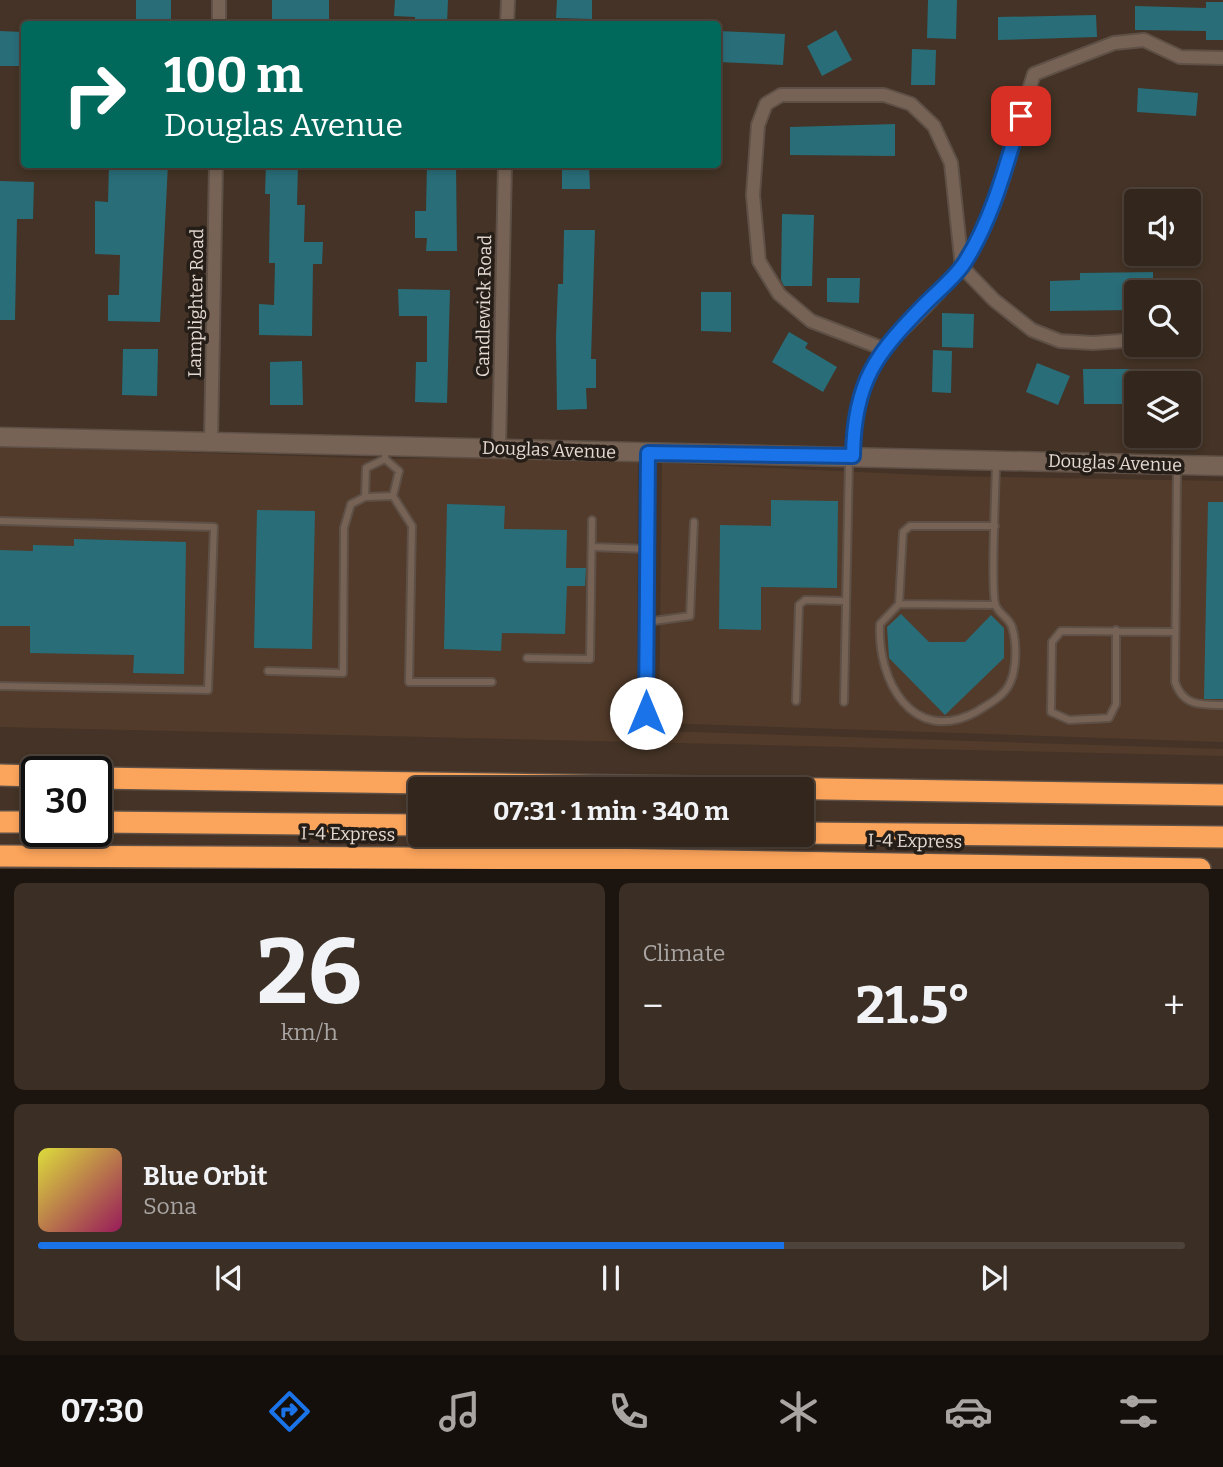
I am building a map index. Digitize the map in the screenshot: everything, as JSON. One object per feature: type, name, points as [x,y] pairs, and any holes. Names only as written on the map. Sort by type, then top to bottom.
[{"type":"highway","points":[[0,775],[21,776]]},
{"type":"highway","points":[[112,778],[1223,795]]},
{"type":"highway","points":[[0,822],[21,822]]},
{"type":"highway","name":"I-4 Express","points":[[112,822],[408,825]]},
{"type":"highway","name":"I-4 Express","points":[[814,833],[1223,837]]},
{"type":"highway","name":"I-4 Express","points":[[0,856],[597,859],[1200,869]]},
{"type":"main road","name":"Douglas Avenue","points":[[0,436],[211,442],[385,452],[499,448],[1223,466]]},
{"type":"street","points":[[219,0],[219,21]]},
{"type":"street","points":[[507,21],[508,0]]},
{"type":"street","points":[[1124,341],[1060,341],[1032,330],[994,300],[962,267],[951,163],[934,126],[911,104],[884,95],[814,93],[781,95],[765,104],[758,125],[753,195],[759,261],[779,294],[811,321],[884,349],[962,267],[989,211],[1034,74],[1114,43],[1144,40],[1181,57],[1223,58]]},
{"type":"street","name":"Lamplighter Road","points":[[211,442],[216,168]]},
{"type":"street","name":"Candlewick Road","points":[[499,448],[505,168]]},
{"type":"street","points":[[646,713],[648,453]]},
{"type":"lane","points":[[844,702],[854,417],[865,381],[884,349]]},
{"type":"lane","points":[[365,498],[366,468],[385,452],[399,471],[393,496],[412,526],[409,682],[492,682]]},
{"type":"lane","points":[[995,526],[910,526],[902,538],[899,604],[880,624],[882,661],[901,701],[921,718],[950,722],[977,711],[1009,686],[1015,666],[1012,628],[995,605],[996,460]]},
{"type":"lane","points":[[1178,465],[1175,682],[1179,693],[1195,705],[1223,705]]},
{"type":"lane","points":[[268,671],[343,673],[344,528],[351,504],[365,498],[393,496]]},
{"type":"lane","points":[[527,657],[590,659],[592,520]]},
{"type":"lane","points":[[0,521],[214,527],[208,690],[0,687]]},
{"type":"lane","points":[[646,622],[690,617],[694,522]]},
{"type":"lane","points":[[592,547],[647,550]]},
{"type":"lane","points":[[796,701],[799,605],[805,600],[846,601]]},
{"type":"lane","points":[[899,604],[995,605]]},
{"type":"lane","points":[[1116,630],[1115,704],[1109,718],[1069,720],[1051,712],[1052,642],[1061,631],[1116,630],[1175,632]]},
{"type":"shaded area","points":[[0,446],[385,459],[499,457],[638,461],[637,721],[651,721],[652,728],[659,731],[1223,749],[1223,756],[0,727]]},
{"type":"shaded area","points":[[662,463],[945,476],[1223,481],[1223,742],[659,723]]},
{"type":"building","points":[[136,0],[171,0],[171,21],[136,21]]},
{"type":"building","points":[[272,0],[329,0],[329,21],[272,21]]},
{"type":"building","points":[[395,0],[448,0],[447,21],[415,21],[415,17],[394,16]]},
{"type":"building","points":[[557,0],[592,0],[592,19],[556,18]]},
{"type":"building","points":[[928,0],[957,0],[956,39],[927,38]]},
{"type":"building","points":[[1206,2],[1223,2],[1223,40],[1206,40],[1206,31],[1135,30],[1135,6],[1206,8]]},
{"type":"building","points":[[1096,15],[1097,37],[998,40],[998,17]]},
{"type":"building","points":[[836,30],[852,60],[822,76],[807,46]]},
{"type":"building","points":[[0,31],[21,32],[21,66],[0,66]]},
{"type":"building","points":[[721,31],[785,34],[783,65],[721,62]]},
{"type":"building","points":[[912,49],[936,50],[935,85],[911,85]]},
{"type":"building","points":[[1138,88],[1198,93],[1196,116],[1137,112]]},
{"type":"building","points":[[895,124],[895,156],[790,155],[790,127]]},
{"type":"building","points":[[109,168],[168,168],[160,322],[108,321],[108,295],[119,295],[120,255],[95,254],[95,201],[108,202]]},
{"type":"building","points":[[266,168],[298,168],[297,205],[305,205],[304,242],[323,242],[322,264],[313,264],[312,336],[259,335],[259,304],[274,305],[275,263],[269,263],[270,194],[265,194]]},
{"type":"building","points":[[427,168],[456,168],[457,251],[426,251],[427,238],[415,238],[415,211],[426,211]]},
{"type":"building","points":[[562,168],[589,168],[590,189],[562,189]]},
{"type":"building","points":[[0,181],[34,182],[33,219],[17,219],[15,320],[0,320]]},
{"type":"building","points":[[782,214],[814,215],[812,286],[784,286],[781,280]]},
{"type":"building","points":[[564,230],[595,230],[591,359],[596,359],[596,388],[586,388],[587,409],[557,410],[558,284],[563,284]]},
{"type":"building","points":[[1153,272],[1153,280],[1124,280],[1124,310],[1050,311],[1050,281],[1080,280],[1080,273]]},
{"type":"building","points":[[827,278],[860,278],[859,303],[827,302]]},
{"type":"building","points":[[398,289],[450,290],[447,403],[415,402],[416,362],[427,362],[427,316],[399,316]]},
{"type":"building","points":[[701,292],[731,292],[731,332],[701,331]]},
{"type":"building","points":[[942,313],[974,314],[973,348],[942,347]]},
{"type":"building","points":[[789,332],[808,343],[805,348],[837,367],[823,392],[772,362]]},
{"type":"building","points":[[123,349],[158,349],[157,396],[122,395]]},
{"type":"building","points":[[933,350],[952,351],[951,393],[932,392]]},
{"type":"building","points":[[302,361],[303,405],[270,405],[270,362]]},
{"type":"building","points":[[1037,363],[1070,376],[1058,405],[1026,392]]},
{"type":"building","points":[[1083,369],[1172,369],[1124,371],[1124,404],[1084,404]]},
{"type":"building","points":[[771,500],[838,501],[837,588],[761,587],[761,630],[719,629],[720,525],[771,526]]},
{"type":"building","points":[[1208,502],[1223,502],[1223,699],[1204,699]]},
{"type":"building","points":[[447,504],[505,506],[504,529],[567,530],[566,568],[586,568],[585,586],[567,586],[565,634],[502,633],[501,651],[444,649]]},
{"type":"building","points":[[257,510],[315,511],[312,649],[254,648]]},
{"type":"building","points":[[74,539],[186,542],[184,674],[133,673],[134,655],[30,653],[30,626],[0,626],[0,550],[33,551],[33,545],[74,546]]},
{"type":"building","points":[[901,614],[929,642],[965,642],[991,615],[1004,628],[1004,658],[945,715],[889,658],[887,627]]},
{"type":"route","points":[[646,713],[648,453],[853,456],[854,417],[865,381],[884,349],[962,267],[981,233],[1006,167],[1021,116]]}]
